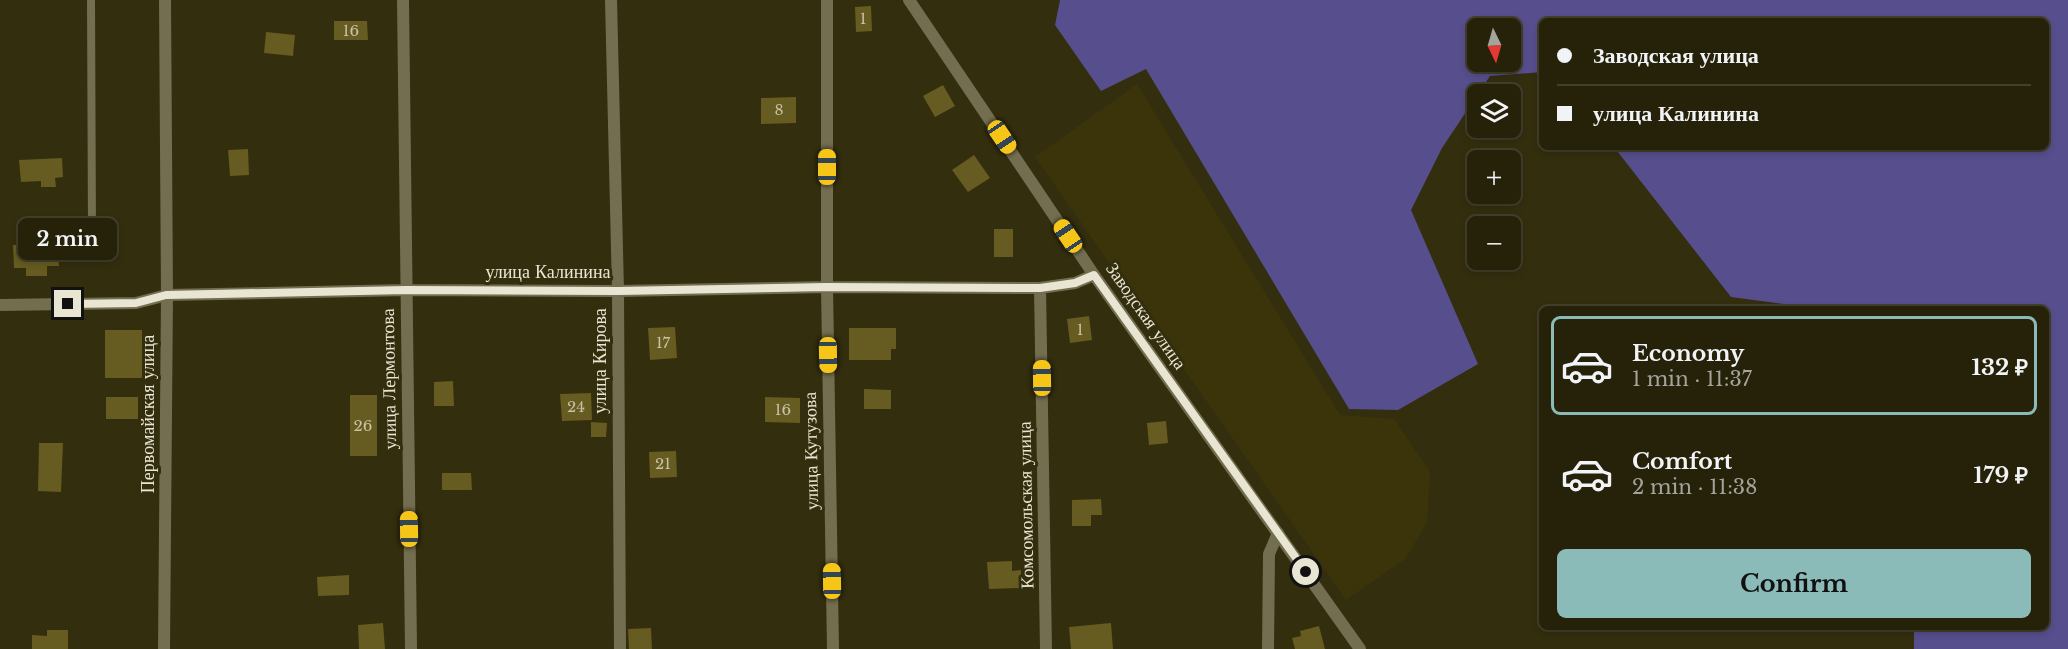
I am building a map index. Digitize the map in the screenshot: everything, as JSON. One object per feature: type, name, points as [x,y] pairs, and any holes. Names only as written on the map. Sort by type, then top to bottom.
[{"type":"street","name":"Первомайская улица","points":[[164,649],[165,0]]},
{"type":"street","name":"улица Лермонтова","points":[[403,0],[411,649]]},
{"type":"street","name":"улица Кирова","points":[[611,0],[618,291],[620,649]]},
{"type":"street","name":"улица Кутузова","points":[[827,0],[826,287],[833,649]]},
{"type":"street","name":"Заводская улица","points":[[909,0],[1094,275],[1360,649]]},
{"type":"street","name":"улица Калинина","points":[[0,305],[136,303],[166,295],[406,290],[1040,288],[1075,283],[1094,275]]},
{"type":"street","name":"Комсомольская улица","points":[[1040,288],[1046,649]]},
{"type":"street","points":[[1268,649],[1269,554],[1278,533]]},
{"type":"lane","points":[[91,0],[92,232]]},
{"type":"shaded area","points":[[1060,0],[2068,0],[2068,649],[1914,649],[1914,630],[2049,630],[2049,306],[1798,306],[1731,297],[1616,150],[2049,150],[2049,18],[1539,18],[1539,72],[1490,76],[1485,84],[1467,84],[1467,110],[1442,148],[1411,210],[1478,364],[1398,410],[1349,409],[1146,69],[1101,91],[1055,25]]},
{"type":"shaded area","points":[[1137,84],[1340,415],[1394,419],[1430,472],[1427,523],[1405,559],[1346,600],[1035,157]]},
{"type":"building","points":[[871,6],[872,31],[856,32],[855,7]]},
{"type":"building","points":[[334,21],[367,21],[368,40],[334,40]]},
{"type":"building","points":[[266,32],[295,35],[293,56],[264,53]]},
{"type":"building","points":[[943,85],[955,106],[935,117],[923,96]]},
{"type":"building","points":[[796,97],[796,123],[761,124],[761,98]]},
{"type":"building","points":[[248,149],[249,175],[230,176],[228,150]]},
{"type":"building","points":[[974,155],[990,178],[968,192],[952,170]]},
{"type":"building","points":[[62,158],[63,177],[55,178],[56,187],[41,187],[41,181],[21,182],[19,160]]},
{"type":"building","points":[[994,229],[1013,229],[1013,257],[994,257]]},
{"type":"building","points":[[58,244],[59,266],[47,266],[47,276],[26,276],[26,268],[14,268],[13,245]]},
{"type":"building","points":[[1089,316],[1092,340],[1070,343],[1067,319]]},
{"type":"building","points":[[675,327],[677,358],[650,360],[648,328]]},
{"type":"building","points":[[849,328],[896,328],[896,349],[891,349],[891,360],[849,360]]},
{"type":"building","points":[[105,330],[142,330],[142,378],[105,378]]},
{"type":"building","points":[[453,381],[454,406],[434,406],[434,382]]},
{"type":"building","points":[[864,389],[891,390],[891,409],[864,409]]},
{"type":"building","points":[[591,393],[592,420],[562,421],[560,394]]},
{"type":"building","points":[[350,395],[377,395],[377,456],[350,456]]},
{"type":"building","points":[[106,397],[138,397],[138,419],[106,419]]},
{"type":"building","points":[[765,397],[800,398],[800,423],[765,422]]},
{"type":"building","points":[[1166,421],[1168,443],[1149,445],[1147,423]]},
{"type":"building","points":[[591,422],[607,423],[606,437],[591,437]]},
{"type":"building","points":[[39,443],[63,443],[61,492],[38,491]]},
{"type":"building","points":[[676,451],[677,477],[650,478],[649,452]]},
{"type":"building","points":[[442,473],[471,473],[472,490],[442,490]]},
{"type":"building","points":[[1101,499],[1102,515],[1091,515],[1091,526],[1072,526],[1072,500]]},
{"type":"building","points":[[1012,561],[1012,571],[1021,570],[1021,588],[989,589],[987,562]]},
{"type":"building","points":[[349,575],[349,595],[318,596],[317,577]]},
{"type":"building","points":[[383,623],[385,649],[359,649],[358,625]]},
{"type":"building","points":[[1111,623],[1113,649],[1071,649],[1069,627]]},
{"type":"building","points":[[1319,626],[1325,649],[1295,649],[1292,638],[1301,636],[1300,631]]},
{"type":"building","points":[[651,628],[652,649],[629,649],[628,629]]},
{"type":"building","points":[[47,630],[68,630],[68,649],[32,649],[32,635],[47,636]]},
{"type":"route","points":[[68,304],[136,303],[166,295],[406,290],[1040,288],[1075,283],[1094,275],[1306,572]]}]
